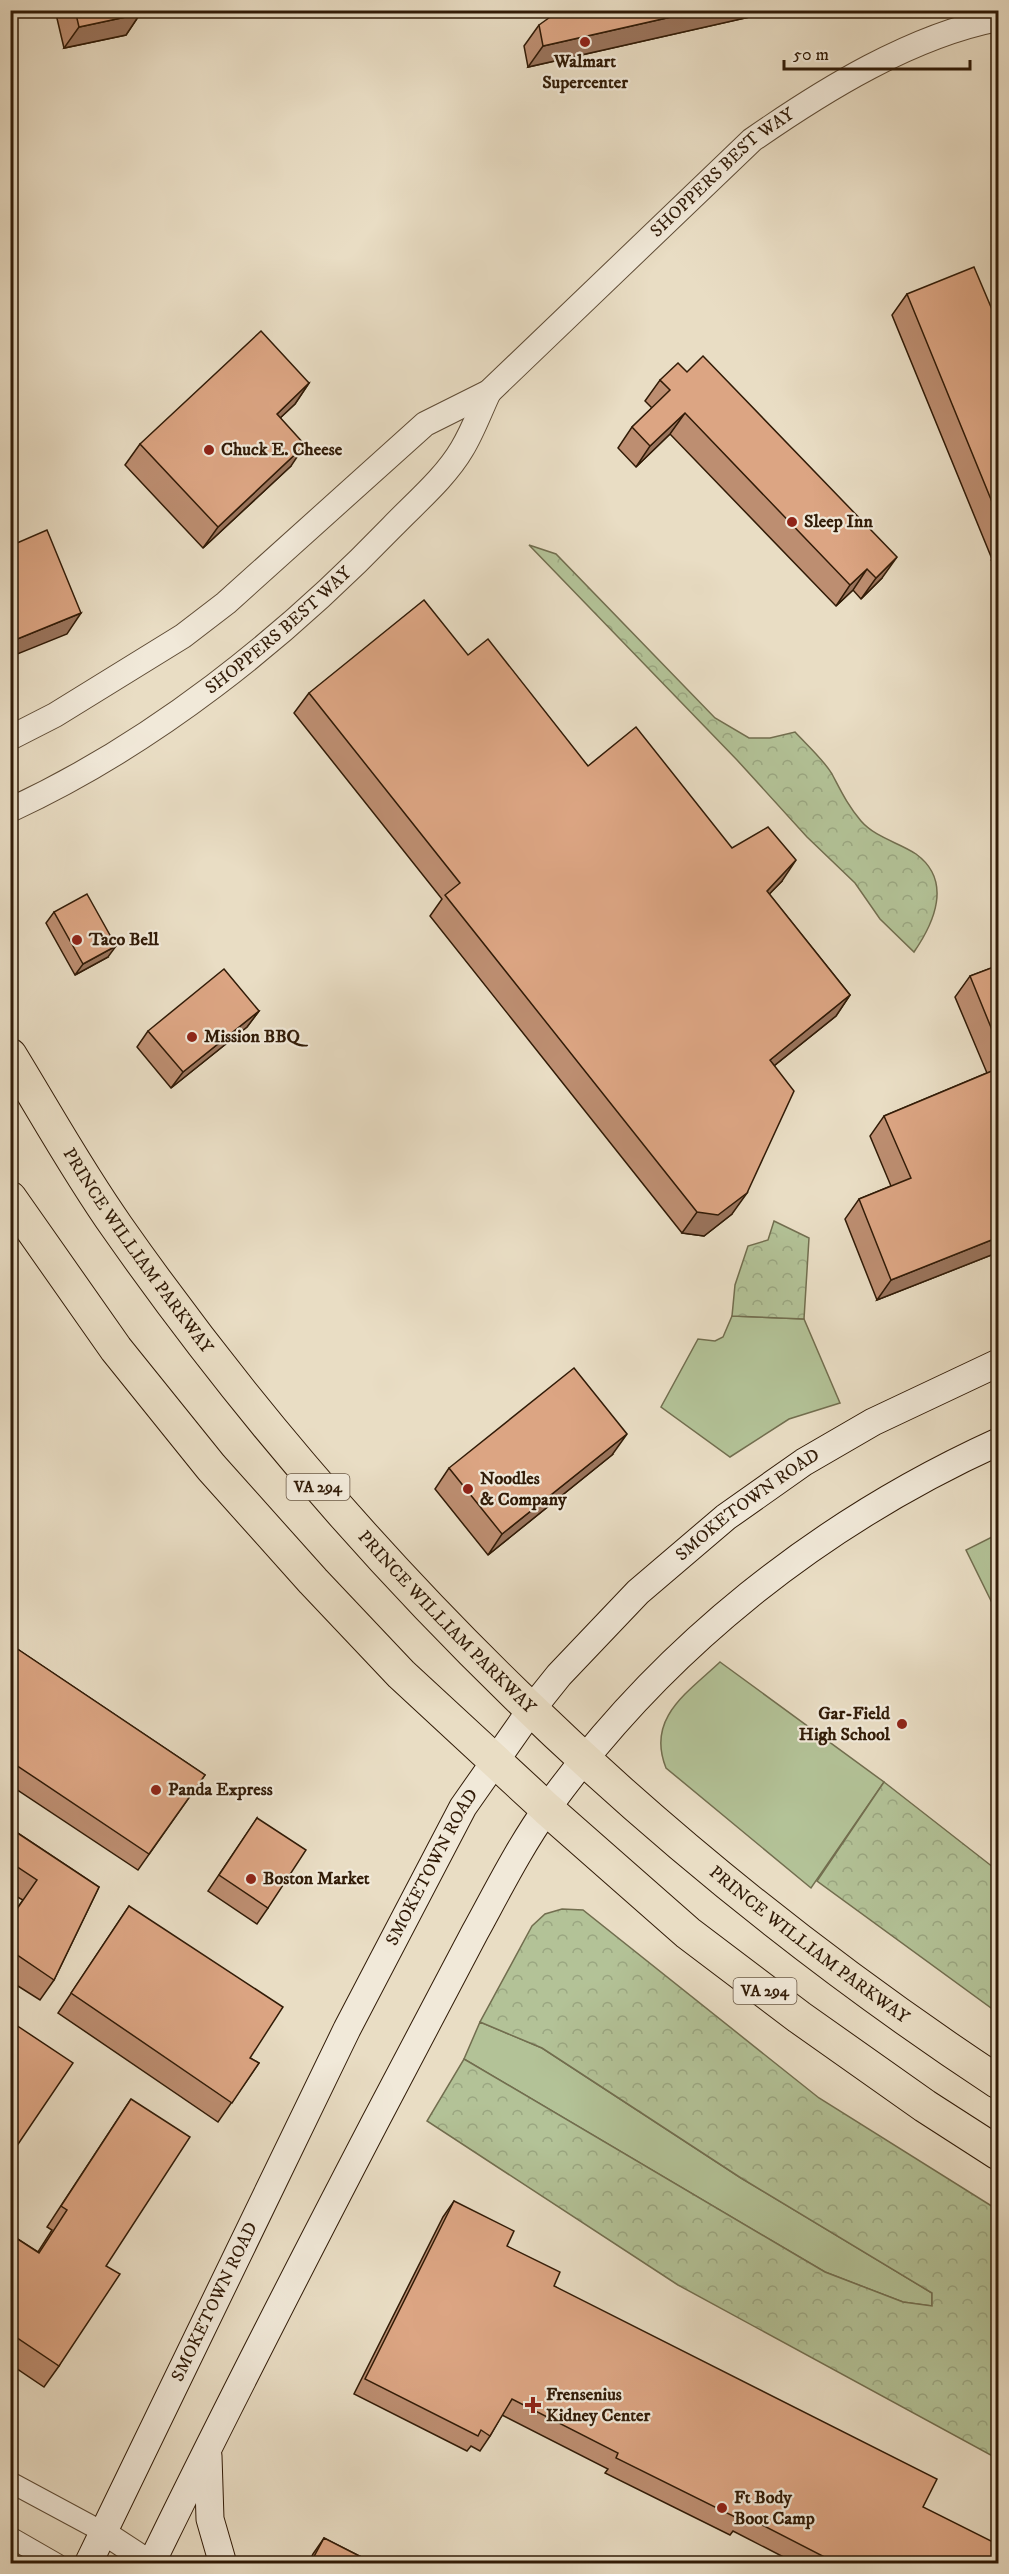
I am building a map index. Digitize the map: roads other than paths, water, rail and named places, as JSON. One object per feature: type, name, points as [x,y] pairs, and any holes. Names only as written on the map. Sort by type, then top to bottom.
[{"type":"highway","name":"PRINCE WILLIAM PARKWAY","points":[[10,1055],[115,1225],[214,1358],[312,1480],[386,1564],[583,1760],[720,1880],[818,1955],[999,2082]]},
{"type":"highway","name":"VA 294","points":[[10,1198],[116,1349],[211,1467],[313,1581],[401,1674],[547,1809],[688,1933],[799,2018],[925,2106],[999,2153]]},
{"type":"main road","name":"SMOKETOWN ROAD","points":[[88,2564],[348,2029],[463,1807],[531,1710],[565,1669],[638,1592],[726,1517],[804,1462],[873,1422],[999,1363]]},
{"type":"main road","points":[[151,2563],[416,2043],[517,1855],[583,1760],[628,1709],[687,1649],[749,1594],[812,1547],[877,1504],[948,1466],[999,1443]]},
{"type":"main road","points":[[208,2449],[210,2519],[223,2564]]},
{"type":"street","name":"SHOPPERS BEST WAY","points":[[10,738],[55,715],[183,636],[226,603],[425,423],[489,392],[752,140],[849,78],[896,55],[956,31],[999,19]]},
{"type":"street","name":"SHOPPERS BEST WAY","points":[[10,810],[95,764],[170,716],[218,684],[285,629],[356,564],[461,451],[489,392]]},
{"type":"street","points":[[10,2482],[103,2532],[151,2563]]},
{"type":"street","points":[[10,2537],[57,2564]]},
{"type":"place","name":"Walmart Supercenter","points":[[585,42]]},
{"type":"place","name":"Chuck E. Cheese","points":[[209,450]]},
{"type":"place","name":"Sleep Inn","points":[[792,522]]},
{"type":"place","name":"Taco Bell","points":[[77,940]]},
{"type":"place","name":"Mission BBQ","points":[[192,1037]]},
{"type":"place","name":"Noodles & Company","points":[[468,1489]]},
{"type":"place","name":"Gar-Field High School","points":[[902,1724]]},
{"type":"place","name":"Panda Express","points":[[156,1790]]},
{"type":"place","name":"Boston Market","points":[[251,1879]]},
{"type":"place","name":"Frensenius Kidney Center","points":[[533,2405]]},
{"type":"place","name":"Ft Body Boot Camp","points":[[722,2508]]}]
